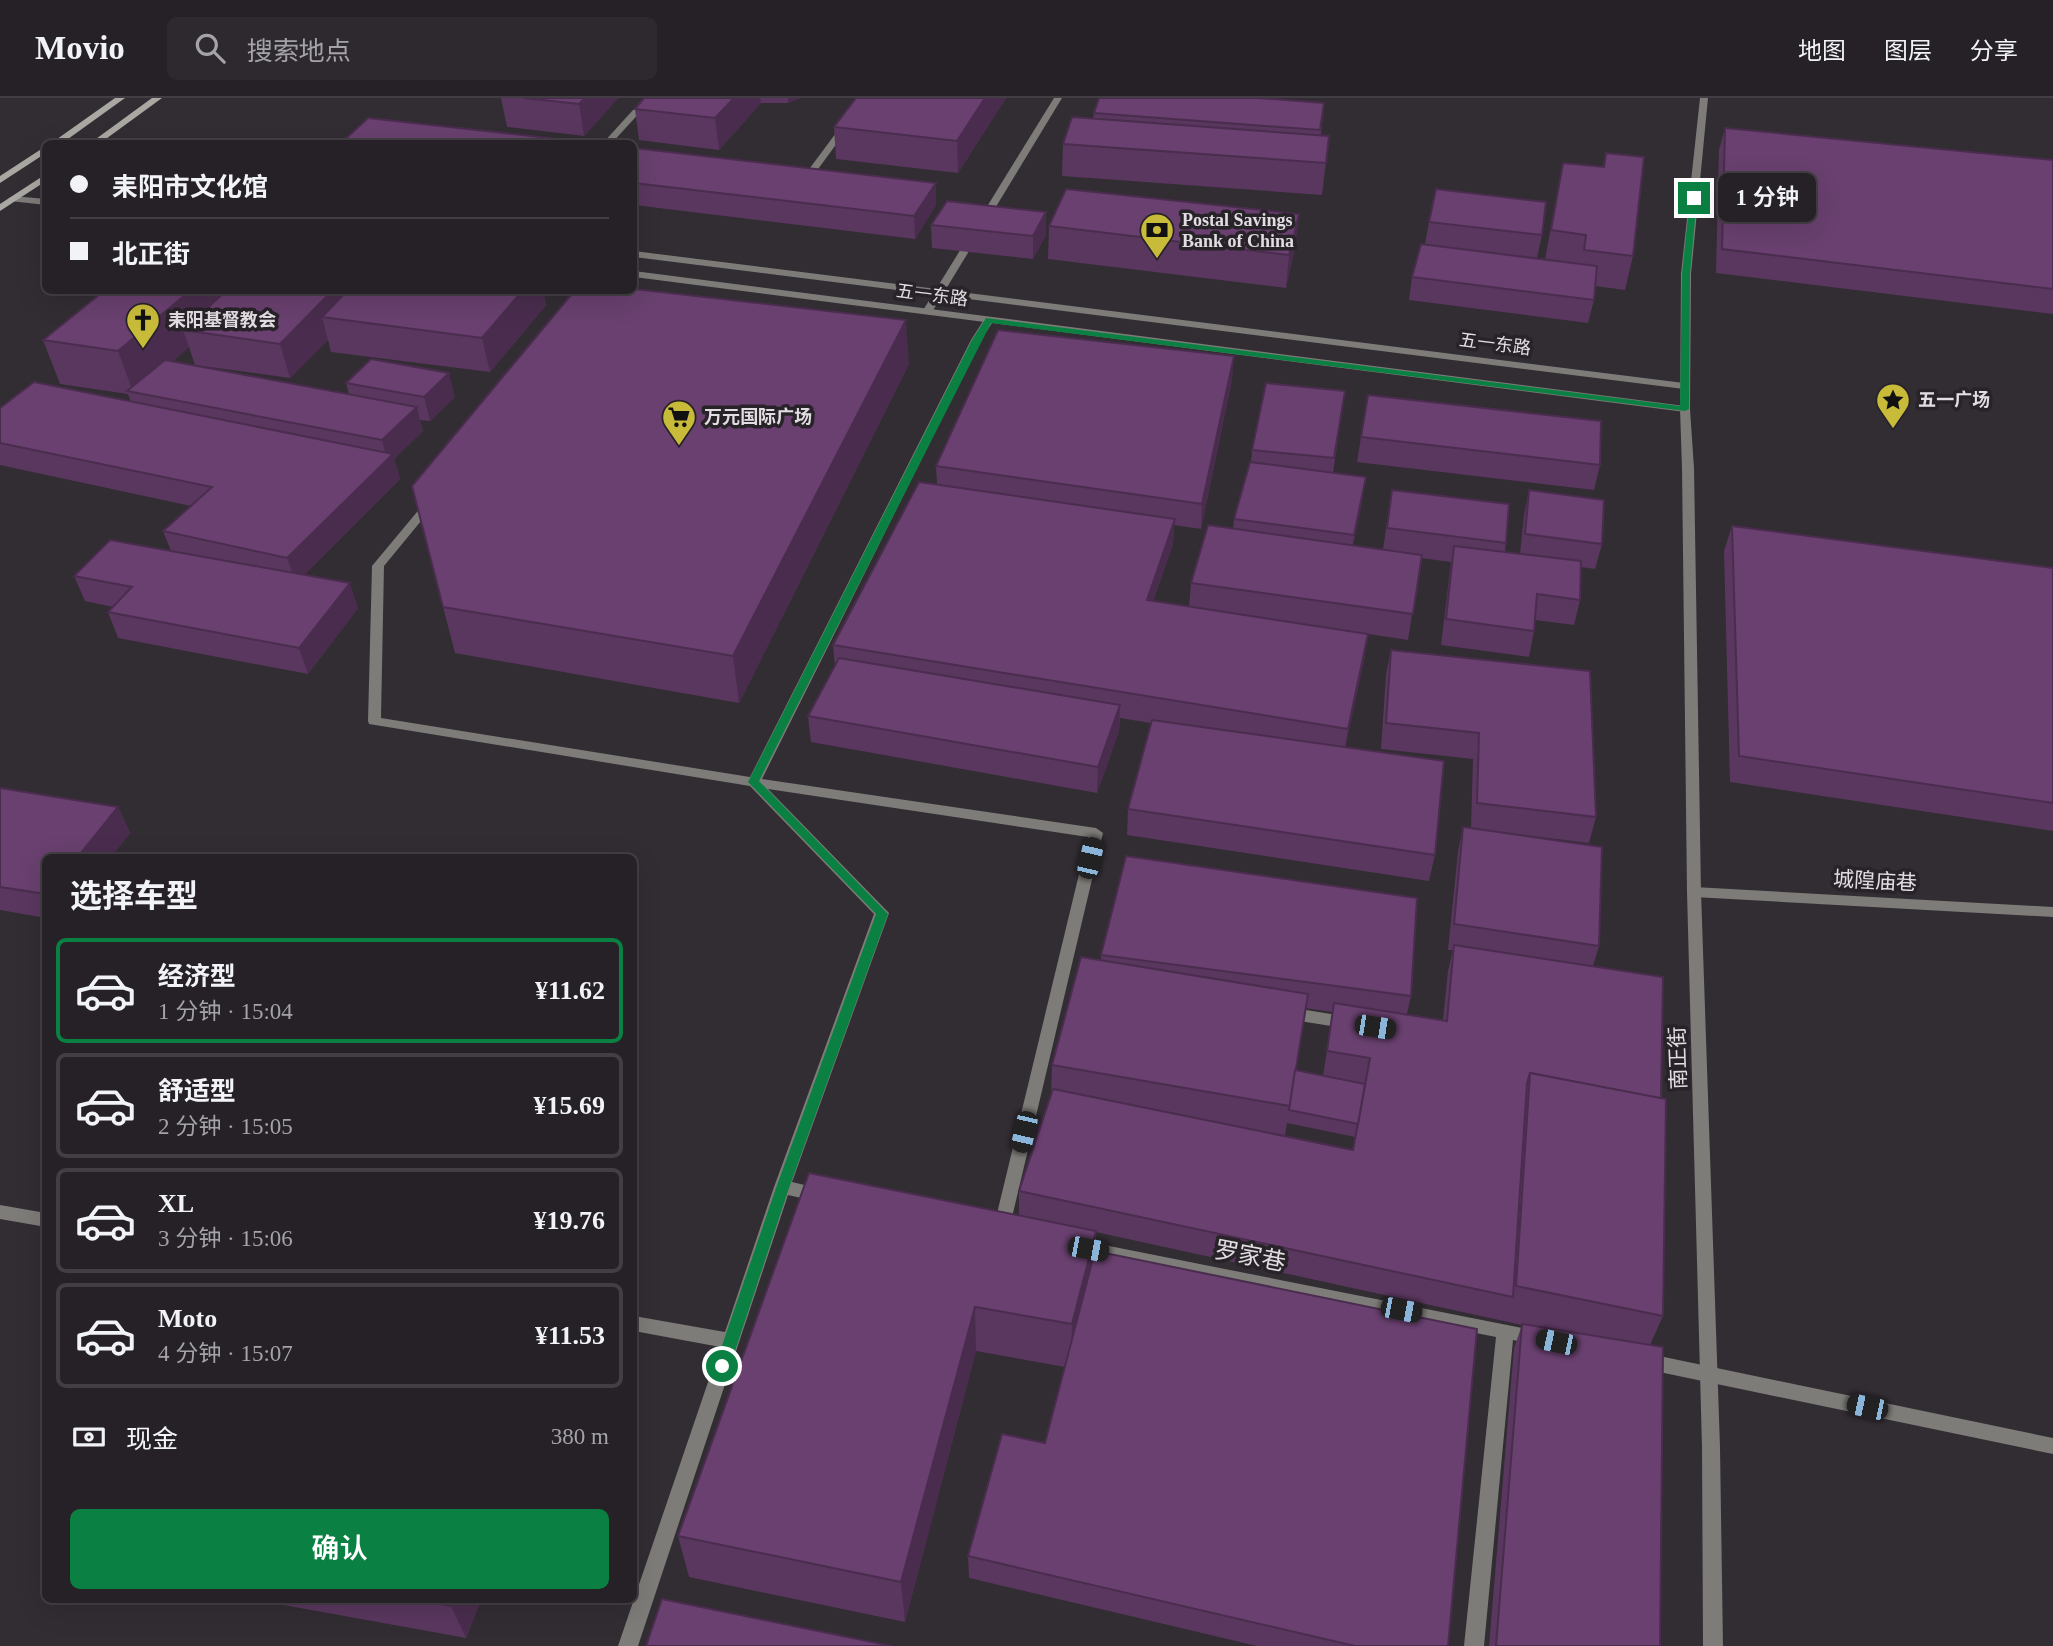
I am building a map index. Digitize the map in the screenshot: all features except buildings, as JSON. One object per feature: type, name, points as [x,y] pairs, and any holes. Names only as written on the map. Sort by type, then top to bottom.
[{"type":"main road","points":[[60,140],[121,98]]},
{"type":"main road","points":[[99,140],[158,98]]},
{"type":"main road","points":[[1,178],[42,152]]},
{"type":"main road","points":[[1,178],[16,179]]},
{"type":"main road","points":[[28,180],[42,180]]},
{"type":"main road","points":[[0,208],[42,181]]},
{"type":"main road","points":[[0,197],[13,199]]},
{"type":"street","points":[[610,140],[649,98]]},
{"type":"street","points":[[810,174],[866,98]]},
{"type":"street","points":[[927,312],[1058,98]]},
{"type":"street","name":"南正街","points":[[1704,98],[1686,274],[1684,386],[1688,468],[1694,892],[1713,1646]]},
{"type":"street","points":[[796,172],[822,175]]},
{"type":"street","points":[[13,199],[42,202]]},
{"type":"street","name":"五一东路","points":[[637,254],[1684,386]]},
{"type":"street","name":"五一东路","points":[[637,274],[1685,409]]},
{"type":"street","points":[[754,782],[976,340],[989,320]]},
{"type":"street","points":[[439,493],[378,566],[374,720],[754,782],[1096,833],[1067,982],[1000,1231]]},
{"type":"street","points":[[628,1646],[782,1188],[882,914],[754,782]]},
{"type":"street","name":"城隍庙巷","points":[[1694,892],[2053,912]]},
{"type":"street","points":[[1275,1012],[1363,1025]]},
{"type":"street","points":[[782,1188],[837,1198]]},
{"type":"street","points":[[0,1212],[42,1219]]},
{"type":"street","name":"罗家巷","points":[[1063,1244],[1559,1342]]},
{"type":"street","points":[[637,1324],[731,1340]]},
{"type":"street","points":[[1474,1646],[1505,1331]]},
{"type":"street","points":[[1626,1357],[2053,1447]]},
{"type":"place","name":"Postal Savings Bank of China","points":[[1157,260]]},
{"type":"place","name":"耒阳基督教会","points":[[143,350]]},
{"type":"place","name":"五一广场","points":[[1893,430]]},
{"type":"place","name":"万元国际广场","points":[[679,447]]},
{"type":"route","points":[[722,1366],[782,1188],[882,914],[754,782],[976,340],[989,320],[1685,409],[1686,274],[1694,198]]}]
